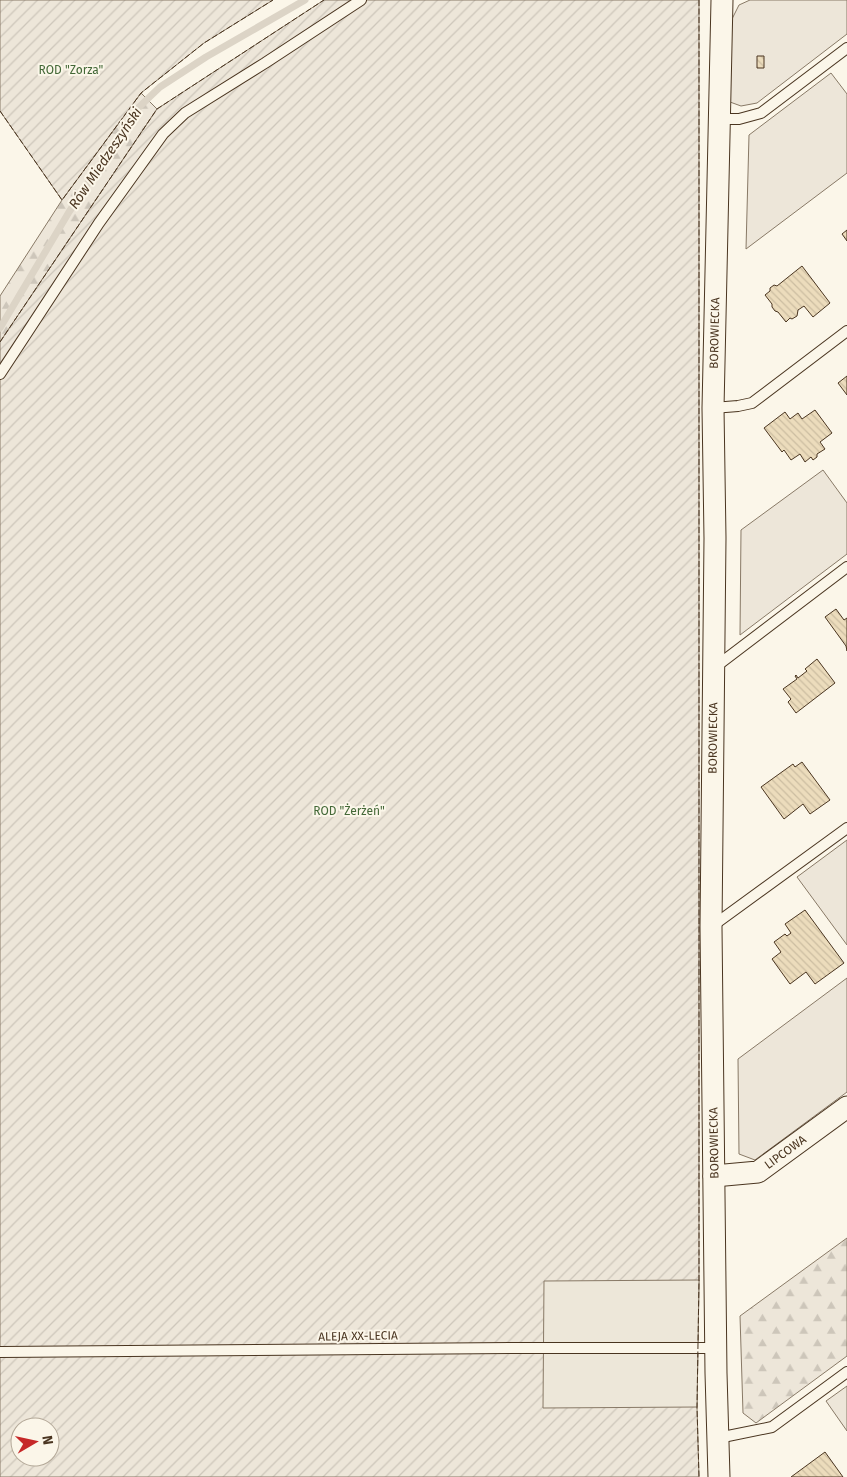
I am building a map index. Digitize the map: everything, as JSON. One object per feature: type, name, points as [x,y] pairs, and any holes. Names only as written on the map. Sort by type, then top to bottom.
[{"type":"street","name":"BOROWIECKA","points":[[719,1477],[711,927],[715,538],[714,408],[722,0]]},
{"type":"street","name":"LIPCOWA","points":[[714,1176],[758,1172],[847,1108]]},
{"type":"lane","points":[[0,374],[99,223],[163,134],[185,113],[360,0]]},
{"type":"lane","points":[[720,119],[739,119],[761,113],[847,48]]},
{"type":"lane","points":[[714,408],[752,403],[847,331]]},
{"type":"lane","points":[[713,669],[847,567]]},
{"type":"lane","points":[[711,927],[847,828]]},
{"type":"lane","name":"ALEJA XX-LECIA","points":[[0,1352],[400,1348],[716,1348]]},
{"type":"lane","points":[[718,1438],[772,1427],[847,1372]]},
{"type":"green space","name":"ROD \"Zorza\"","points":[[0,0],[273,0],[204,43],[141,93],[62,200],[0,111]]},
{"type":"green space","name":"ROD \"Żerżeń\"","points":[[324,0],[699,0],[699,1280],[697,1407],[699,1477],[0,1477],[0,342],[157,109]]},
{"type":"green space","points":[[750,0],[847,0],[847,34],[757,103],[741,106],[730,102],[729,25],[739,5]]},
{"type":"green space","points":[[831,73],[847,94],[847,173],[746,249],[749,135]]},
{"type":"green space","points":[[141,93],[157,109],[0,342],[0,296],[62,200]]},
{"type":"green space","points":[[823,470],[847,503],[847,554],[740,635],[741,530]]},
{"type":"green space","points":[[847,840],[847,945],[797,877]]},
{"type":"green space","points":[[847,978],[847,1092],[755,1160],[739,1154],[738,1059]]},
{"type":"green space","points":[[847,1238],[847,1356],[756,1423],[743,1413],[740,1316]]},
{"type":"green space","points":[[847,1386],[847,1431],[826,1401]]},
{"type":"shaded area","points":[[699,1280],[697,1407],[543,1408],[544,1281]]},
{"type":"building","points":[[757,56],[764,56],[764,68],[757,68]]},
{"type":"building","points":[[847,230],[847,241],[842,234]]},
{"type":"building","points":[[802,266],[830,303],[813,317],[804,306],[798,310],[797,316],[792,319],[790,318],[786,322],[775,311],[765,295],[770,291],[770,288],[774,285],[777,286]]},
{"type":"building","points":[[847,376],[847,395],[838,383]]},
{"type":"building","points":[[815,410],[832,433],[820,442],[825,449],[817,454],[817,457],[813,460],[811,457],[805,462],[800,454],[791,460],[784,450],[782,452],[764,428],[785,412],[790,419],[798,413],[802,419]]},
{"type":"building","points":[[836,609],[844,620],[847,618],[847,651],[846,646],[825,617]]},
{"type":"building","points":[[817,659],[835,683],[796,713],[788,702],[791,699],[783,689],[797,679],[796,675],[798,678],[807,671],[805,669]]},
{"type":"building","points":[[802,762],[830,800],[810,814],[803,804],[784,819],[761,787],[793,764],[795,767]]},
{"type":"building","points":[[805,910],[844,963],[815,984],[806,972],[790,984],[772,959],[781,952],[774,942],[785,934],[787,936],[791,933],[785,924]]},
{"type":"building","points":[[825,1452],[843,1477],[791,1477]]},
{"type":"waterway","name":"Rów Miedzeszyński","points":[[0,328],[69,212],[137,109],[160,87],[206,57],[305,0]]},
{"type":"fence","points":[[0,111],[62,200],[141,93],[204,43],[273,0]]},
{"type":"fence","points":[[0,342],[157,109],[324,0]]},
{"type":"fence","points":[[699,0],[699,1280],[697,1407],[699,1477]]}]
